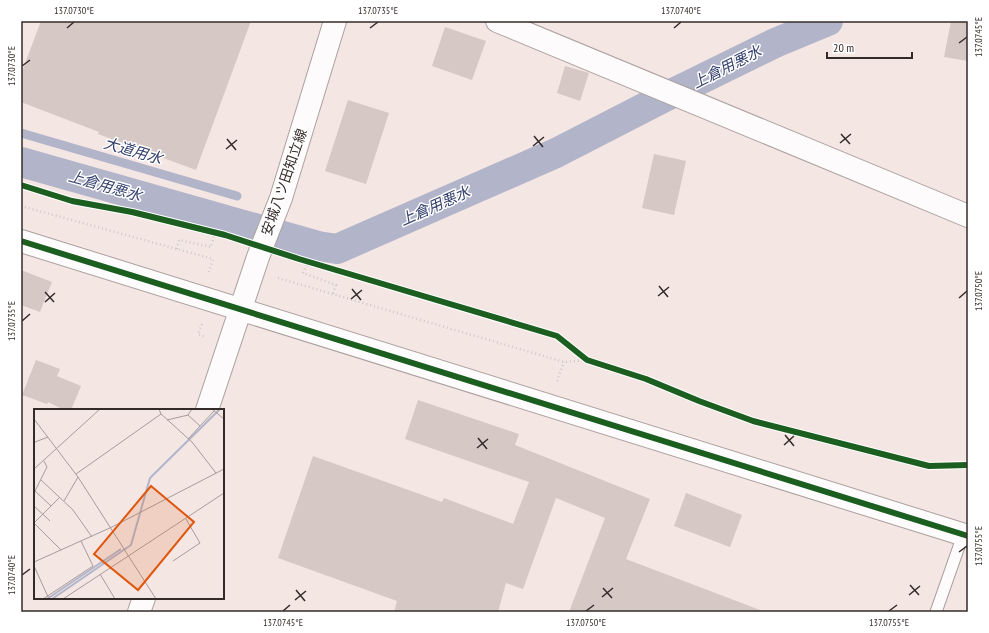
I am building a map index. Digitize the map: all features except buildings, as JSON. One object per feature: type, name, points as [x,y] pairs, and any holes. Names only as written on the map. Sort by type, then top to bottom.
[{"type":"street","name":"安城八ツ田知立線","points":[[207,409],[258,256],[281,198],[335,21]]},
{"type":"street","points":[[498,21],[968,216]]},
{"type":"street","points":[[21,241],[966,535]]},
{"type":"street","points":[[139,612],[144,599]]},
{"type":"lane","points":[[936,612],[966,535]]},
{"type":"path","points":[[21,206],[177,249],[180,240],[211,247],[218,233],[208,230]]},
{"type":"path","points":[[299,259],[315,264]]},
{"type":"path","points":[[308,262],[303,273],[336,285],[333,294]]},
{"type":"path","points":[[278,278],[564,362],[587,360],[595,362]]},
{"type":"path","points":[[581,355],[587,360]]},
{"type":"waterway","name":"上倉用悪水","points":[[21,162],[318,246],[337,249],[556,153],[775,43],[828,21]]},
{"type":"waterway","name":"大道用水","points":[[21,133],[237,196]]},
{"type":"cycle path","points":[[21,185],[72,201],[132,212],[225,235],[299,259],[557,336],[587,360],[646,379],[753,421],[929,466],[968,465]]},
{"type":"cycle path","points":[[21,241],[968,536]]}]
